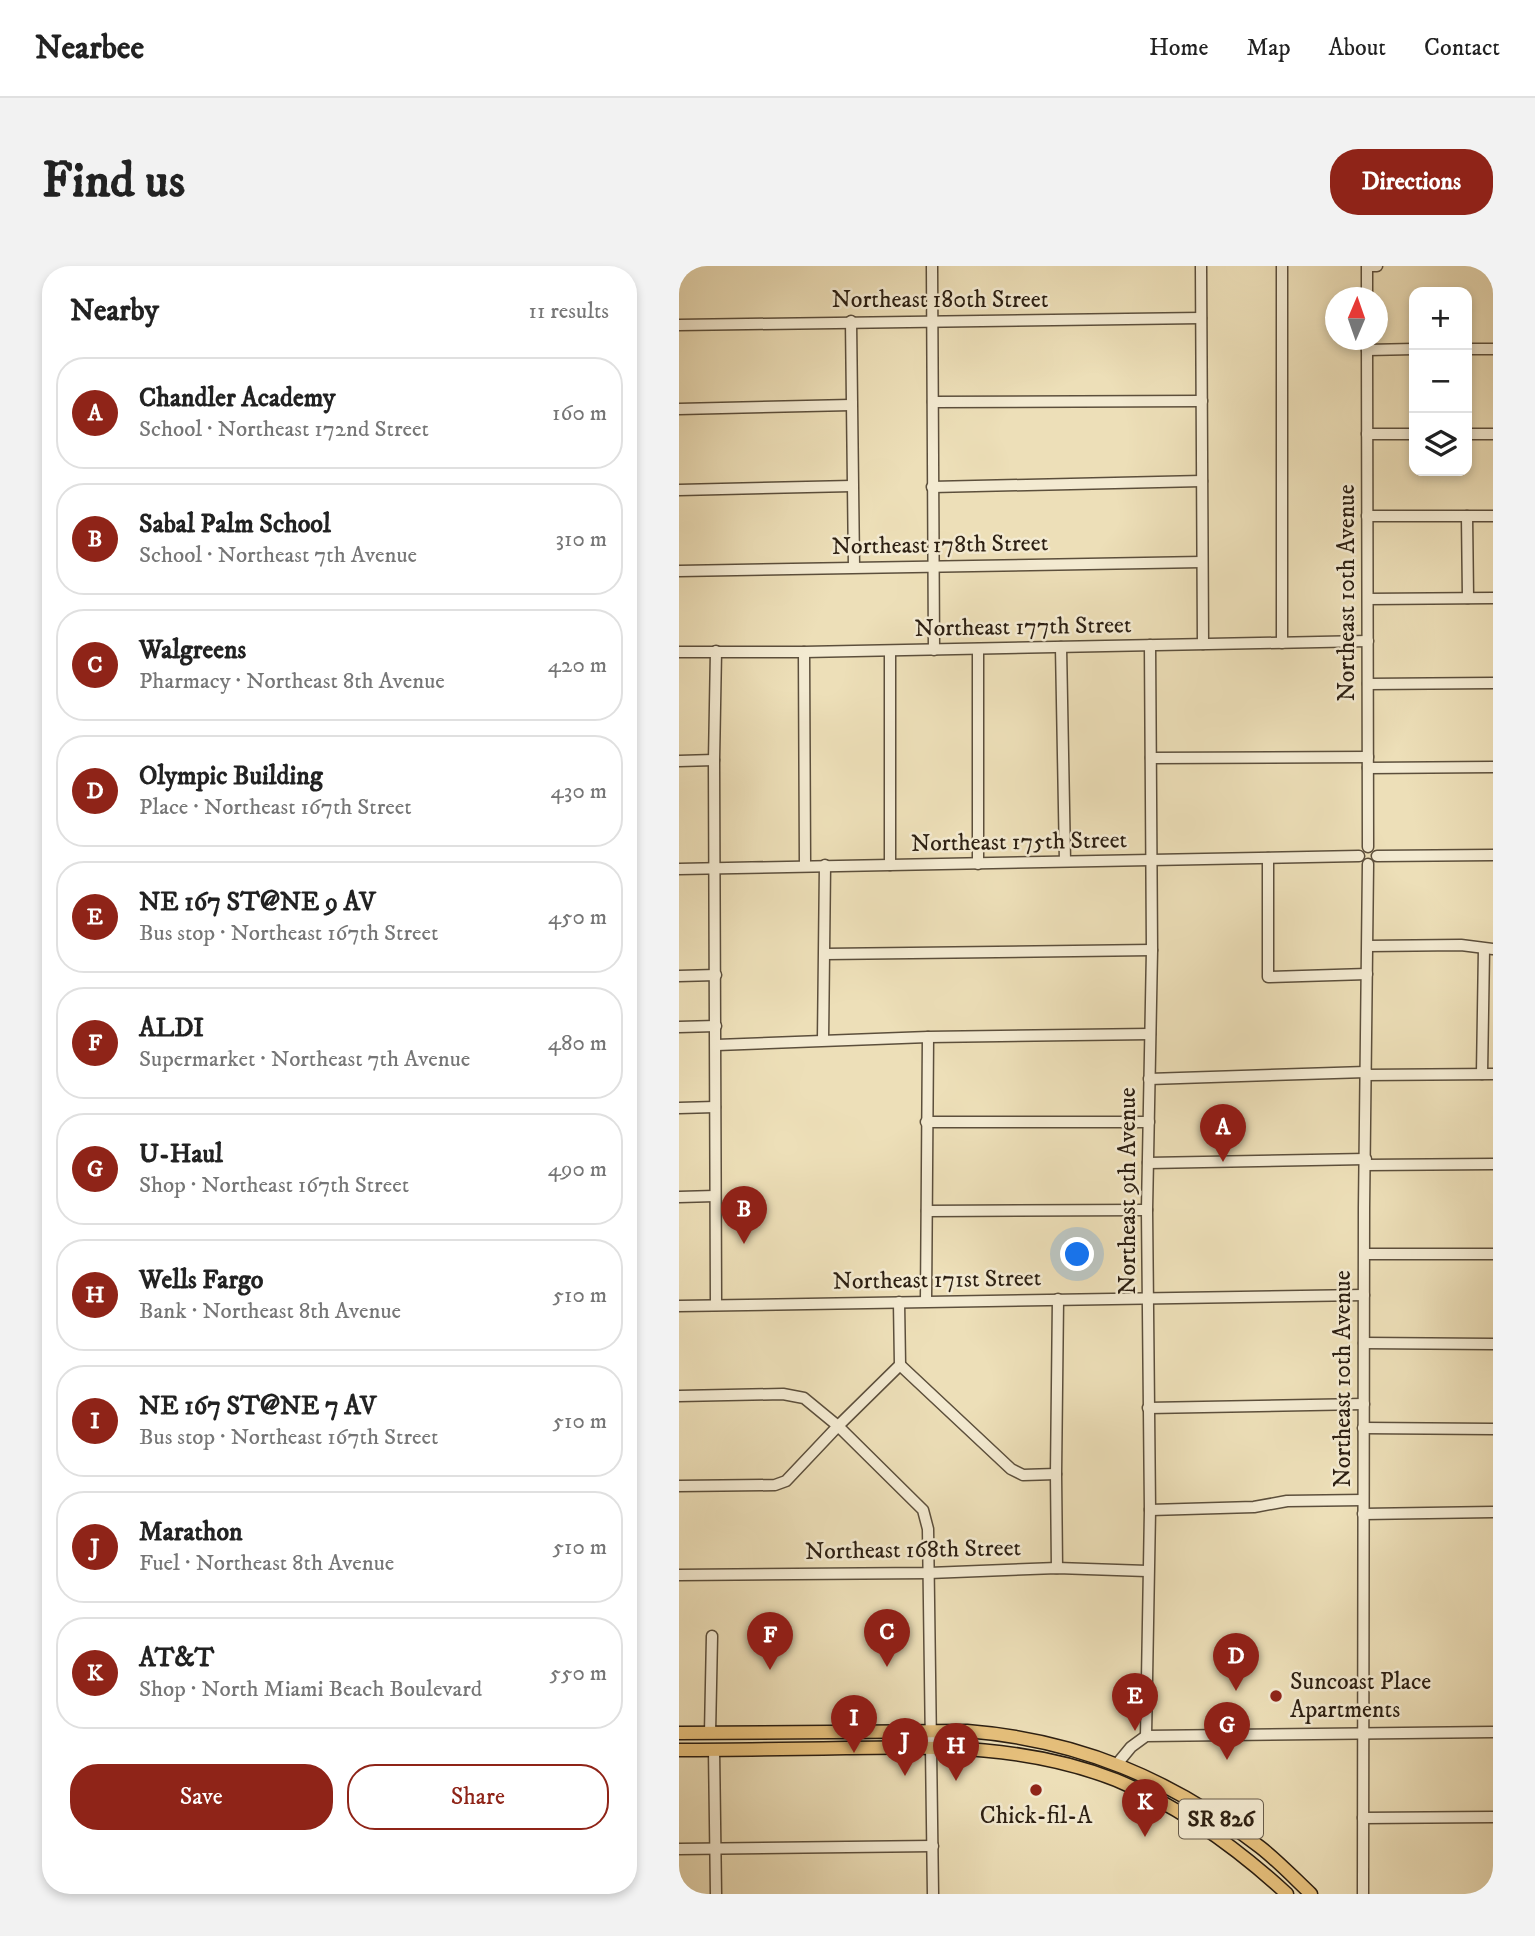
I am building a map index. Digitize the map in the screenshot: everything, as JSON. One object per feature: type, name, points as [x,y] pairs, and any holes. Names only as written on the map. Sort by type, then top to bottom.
[{"type":"main road","name":"SR 826","points":[[679,1733],[967,1731],[1027,1738],[1083,1752],[1117,1764],[1185,1796],[1214,1814],[1262,1849],[1311,1894]]},
{"type":"main road","points":[[679,1750],[701,1742],[710,1733]]},
{"type":"main road","points":[[714,1750],[719,1740],[729,1733]]},
{"type":"main road","name":"SR 826","points":[[679,1750],[930,1746],[1028,1755],[1094,1773],[1150,1796],[1234,1847],[1287,1894]]},
{"type":"main road","points":[[1094,1773],[1108,1770],[1117,1764]]},
{"type":"street","points":[[932,266],[934,650]]},
{"type":"street","points":[[1201,266],[1203,644]]},
{"type":"street","points":[[1282,266],[1282,643]]},
{"type":"street","points":[[1367,287],[1367,266],[1377,266]]},
{"type":"street","name":"Northeast 180th Street","points":[[679,324],[1201,318]]},
{"type":"street","points":[[851,321],[854,567]]},
{"type":"street","points":[[1388,347],[1409,349]]},
{"type":"street","points":[[1472,349],[1493,349]]},
{"type":"street","name":"Northeast 10th Avenue","points":[[1367,350],[1368,847]]},
{"type":"street","points":[[933,402],[1202,401]]},
{"type":"street","points":[[679,409],[851,405]]},
{"type":"street","points":[[1367,434],[1409,434]]},
{"type":"street","points":[[1472,434],[1493,434]]},
{"type":"street","points":[[932,487],[1202,481]]},
{"type":"street","points":[[679,490],[852,486]]},
{"type":"street","points":[[1367,516],[1493,516]]},
{"type":"street","points":[[1467,516],[1468,598]]},
{"type":"street","name":"Northeast 178th Street","points":[[679,571],[1202,562]]},
{"type":"street","points":[[1368,599],[1493,598]]},
{"type":"street","name":"Northeast 177th Street","points":[[679,652],[890,651],[1368,640]]},
{"type":"street","name":"Northeast 9th Avenue","points":[[1146,1736],[1150,1510],[1147,1210],[1151,950],[1150,645]]},
{"type":"street","points":[[1061,647],[1065,861]]},
{"type":"street","points":[[978,649],[978,864]]},
{"type":"street","points":[[890,651],[890,865]]},
{"type":"street","points":[[716,652],[716,1305]]},
{"type":"street","points":[[804,652],[805,866]]},
{"type":"street","points":[[1368,684],[1493,683]]},
{"type":"street","points":[[1151,758],[1493,767]]},
{"type":"street","points":[[679,761],[714,760]]},
{"type":"street","points":[[1368,847],[1374,849],[1377,856],[1374,862],[1368,864],[1363,863],[1359,856],[1361,850],[1368,847]]},
{"type":"street","points":[[1377,856],[1493,855]]},
{"type":"street","name":"Northeast 175th Street","points":[[679,869],[1359,856]]},
{"type":"street","points":[[1268,858],[1268,977],[1367,974]]},
{"type":"street","name":"Northeast 10th Avenue","points":[[1363,1894],[1363,1428],[1368,864]]},
{"type":"street","points":[[823,1040],[825,865]]},
{"type":"street","points":[[1150,1079],[1488,1074],[1488,949],[1461,945],[1368,946]]},
{"type":"street","points":[[825,954],[1151,950]]},
{"type":"street","points":[[679,976],[716,975]]},
{"type":"street","points":[[679,1027],[716,1026]]},
{"type":"street","points":[[717,1045],[928,1037],[1150,1034]]},
{"type":"street","points":[[926,1301],[928,1037]]},
{"type":"street","points":[[679,1108],[715,1107]]},
{"type":"street","points":[[926,1122],[1149,1122]]},
{"type":"street","points":[[1148,1163],[1493,1164]]},
{"type":"street","points":[[679,1197],[715,1196]]},
{"type":"street","points":[[926,1212],[1147,1210]]},
{"type":"street","points":[[1365,1254],[1493,1254]]},
{"type":"street","name":"Northeast 171st Street","points":[[679,1306],[1364,1295]]},
{"type":"street","points":[[1057,1569],[1058,1299]]},
{"type":"street","points":[[679,1486],[775,1485],[786,1482],[899,1365],[899,1302]]},
{"type":"street","points":[[1364,1343],[1493,1344]]},
{"type":"street","points":[[899,1365],[1011,1469],[1023,1475],[1056,1474]]},
{"type":"street","points":[[679,1396],[783,1394],[804,1398],[838,1426],[923,1510],[928,1529],[933,1894]]},
{"type":"street","points":[[1148,1408],[1364,1404]]},
{"type":"street","points":[[1363,1428],[1493,1429]]},
{"type":"street","points":[[1150,1510],[1254,1507],[1287,1501],[1363,1500]]},
{"type":"street","points":[[1363,1514],[1493,1512]]},
{"type":"street","name":"Northeast 168th Street","points":[[679,1574],[929,1573],[1057,1569],[1147,1571]]},
{"type":"street","points":[[710,1733],[712,1636]]},
{"type":"street","points":[[1117,1764],[1131,1747],[1146,1736],[1493,1732]]},
{"type":"street","points":[[714,1750],[716,1894]]},
{"type":"street","points":[[1363,1818],[1493,1817]]},
{"type":"street","points":[[679,1849],[933,1846]]},
{"type":"place","name":"Chandler Academy","points":[[1223,1162]]},
{"type":"place","name":"Sabal Palm School","points":[[744,1244]]},
{"type":"place","name":"Walgreens","points":[[887,1667]]},
{"type":"place","name":"ALDI","points":[[770,1670]]},
{"type":"place","name":"Olympic Building","points":[[1236,1691]]},
{"type":"place","name":"Suncoast Place Apartments","points":[[1276,1696]]},
{"type":"place","name":"NE 167 ST@NE 9 AV","points":[[1135,1731]]},
{"type":"place","name":"NE 167 ST@NE 7 AV","points":[[854,1753]]},
{"type":"place","name":"U-Haul","points":[[1227,1760]]},
{"type":"place","name":"Marathon","points":[[905,1776]]},
{"type":"place","name":"Wells Fargo","points":[[956,1781]]},
{"type":"place","name":"Chick-fil-A","points":[[1036,1790]]},
{"type":"place","name":"AT&T","points":[[1145,1837]]}]
